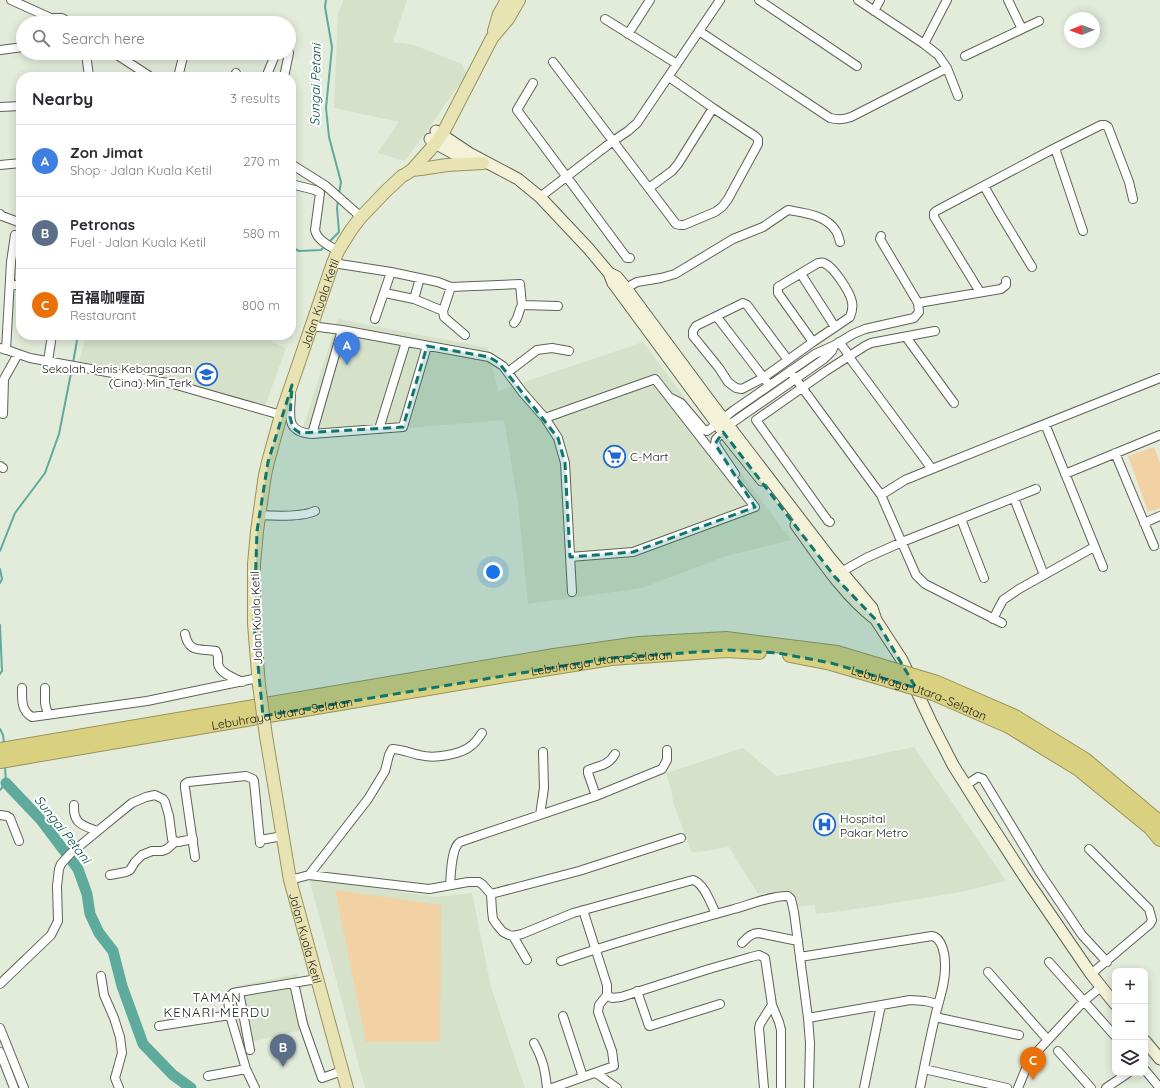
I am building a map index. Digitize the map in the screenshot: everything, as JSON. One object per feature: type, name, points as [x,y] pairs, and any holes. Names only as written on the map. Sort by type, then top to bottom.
[{"type":"highway","name":"Lebuhraya Utara–Selatan","points":[[0,761],[23,752],[611,658],[726,650],[834,658],[1012,721],[1085,760],[1160,823]]},
{"type":"highway","name":"Lebuhraya Utara–Selatan","points":[[1012,721],[1079,768],[1160,838]]},
{"type":"highway","name":"Lebuhraya Utara–Selatan","points":[[0,750],[23,752]]},
{"type":"main road","name":"Jalan Kuala Ketil","points":[[347,1088],[290,880],[266,736],[259,682],[254,617],[254,564],[259,515],[268,462],[281,415],[333,263],[334,249],[383,194],[407,173],[404,172],[436,137],[460,100],[492,38],[499,14],[507,0]]},
{"type":"main road","name":"Jalan Kuala Ketil","points":[[492,38],[508,19],[519,0]]},
{"type":"main road","points":[[436,137],[450,152],[466,159],[496,167]]},
{"type":"main road","points":[[436,137],[518,179],[540,197],[588,248],[608,273],[647,330],[841,572],[872,608],[876,620],[902,660],[953,765],[1016,865],[1101,987],[1112,1000]]},
{"type":"main road","points":[[407,173],[447,165],[483,163]]},
{"type":"main road","points":[[608,273],[617,277],[626,288],[723,425],[834,577],[863,609],[876,620]]},
{"type":"main road","points":[[1148,1045],[1160,1059]]},
{"type":"street","points":[[11,0],[45,16]]},
{"type":"street","points":[[628,34],[650,0]]},
{"type":"street","points":[[540,197],[637,123],[720,0]]},
{"type":"street","points":[[759,0],[857,66]]},
{"type":"street","points":[[858,0],[938,54],[947,68],[958,96]]},
{"type":"street","points":[[874,11],[880,0]]},
{"type":"street","points":[[924,44],[947,0]]},
{"type":"street","points":[[1008,0],[1022,29]]},
{"type":"street","points":[[605,19],[677,64]]},
{"type":"street","points":[[965,56],[1039,21]]},
{"type":"street","points":[[699,31],[830,118],[836,120],[844,120],[851,117],[947,68]]},
{"type":"street","points":[[0,50],[16,48]]},
{"type":"street","points":[[87,60],[88,72]]},
{"type":"street","points":[[125,60],[143,72]]},
{"type":"street","points":[[179,72],[182,60]]},
{"type":"street","points":[[268,72],[273,60]]},
{"type":"street","points":[[285,72],[288,60]]},
{"type":"street","points":[[553,62],[676,224],[680,226],[715,212],[722,207],[728,199],[758,144],[758,139],[756,136],[668,77]]},
{"type":"street","points":[[533,83],[517,110],[627,258],[630,258]]},
{"type":"street","points":[[0,108],[16,106]]},
{"type":"street","points":[[649,188],[672,171],[678,164],[713,108]]},
{"type":"street","points":[[980,292],[934,217],[934,213],[936,211],[1101,125],[1108,126],[1129,182],[1133,199]]},
{"type":"street","points":[[1055,148],[1082,230]]},
{"type":"street","points":[[0,165],[16,163]]},
{"type":"street","points":[[296,167],[328,187],[361,217]]},
{"type":"street","points":[[296,185],[315,190],[320,193]]},
{"type":"street","points":[[984,186],[1032,267]]},
{"type":"street","points":[[328,187],[320,193],[315,232],[334,249]]},
{"type":"street","points":[[626,288],[637,282],[675,274],[733,239],[763,227],[788,210],[814,215],[824,220],[836,231],[840,242]]},
{"type":"street","points":[[0,214],[16,221]]},
{"type":"street","points":[[15,235],[3,349],[26,357],[173,384],[281,415]]},
{"type":"street","points":[[746,497],[744,488],[715,444],[723,425],[734,410],[815,354],[865,329],[914,318],[919,312],[918,303],[880,239],[881,236]]},
{"type":"street","points":[[333,263],[391,272],[438,282],[451,287],[521,284],[522,305],[518,318],[514,323]]},
{"type":"street","points":[[788,360],[746,304],[743,303],[696,326],[693,331],[693,336],[719,368],[728,382],[736,388],[742,389],[763,378],[850,317],[852,312],[852,300],[848,291],[837,275],[823,263],[818,263],[780,285],[777,291],[813,342]]},
{"type":"street","points":[[375,319],[391,272]]},
{"type":"street","points":[[801,274],[835,328]]},
{"type":"street","points":[[414,299],[420,278]]},
{"type":"street","points":[[918,303],[1001,288],[1006,285],[1006,281]]},
{"type":"street","points":[[10,286],[16,285]]},
{"type":"street","points":[[451,287],[443,311],[444,317],[465,336]]},
{"type":"street","points":[[385,293],[414,299],[443,311]]},
{"type":"street","points":[[522,305],[558,306]]},
{"type":"street","points":[[717,317],[769,386]]},
{"type":"street","points":[[311,326],[342,330],[488,357],[503,366],[523,393],[545,418],[558,438],[562,450],[565,464],[572,592]]},
{"type":"street","points":[[312,434],[342,330]]},
{"type":"street","points":[[830,522],[756,420],[865,346],[935,332]]},
{"type":"street","points":[[906,337],[954,403]]},
{"type":"street","points":[[48,361],[51,340]]},
{"type":"street","points":[[379,429],[406,342]]},
{"type":"street","points":[[837,344],[846,351],[932,469]]},
{"type":"street","points":[[669,397],[681,403],[704,430],[707,431],[723,425],[795,379],[824,359],[837,344]]},
{"type":"street","points":[[292,384],[290,417],[293,428],[300,433],[312,434],[403,427],[427,346]]},
{"type":"street","points":[[508,372],[537,350],[552,348],[569,351]]},
{"type":"street","points":[[3,414],[4,379],[18,354]]},
{"type":"street","points":[[790,371],[881,494],[916,575],[920,580],[925,584],[1002,623]]},
{"type":"street","points":[[881,494],[905,480],[1160,378]]},
{"type":"street","points":[[545,418],[655,379],[755,507],[633,552],[570,556]]},
{"type":"street","points":[[1045,424],[1103,567]]},
{"type":"street","points":[[1065,474],[1160,435]]},
{"type":"street","points":[[1116,453],[1154,546]]},
{"type":"street","points":[[841,572],[866,558],[902,542],[1036,489]]},
{"type":"street","points":[[1014,498],[1044,575]]},
{"type":"street","points":[[259,515],[295,515],[315,511]]},
{"type":"street","points":[[1144,523],[1160,516]]},
{"type":"street","points":[[961,519],[984,578]]},
{"type":"street","points":[[993,618],[1003,600],[1094,547]]},
{"type":"street","points":[[185,634],[186,640],[193,648],[198,650],[216,651],[218,656],[218,665],[222,670],[242,682]]},
{"type":"street","points":[[22,688],[23,706],[25,712],[32,717],[147,701],[242,682],[259,682]]},
{"type":"street","points":[[45,688],[45,703],[48,714]]},
{"type":"street","points":[[309,875],[368,799],[380,781],[392,749],[420,756],[449,755],[462,752],[473,745],[482,733]]},
{"type":"street","points":[[450,885],[454,852],[458,843],[596,796],[662,769],[667,760],[667,750]]},
{"type":"street","points":[[540,815],[544,788],[543,752]]},
{"type":"street","points":[[596,796],[588,770],[608,763],[615,754]]},
{"type":"street","points":[[195,857],[185,788],[185,784],[188,782],[246,776],[251,778],[254,782],[260,841],[283,836]]},
{"type":"street","points":[[966,785],[978,777],[983,779],[1036,866],[1082,935],[1107,962]]},
{"type":"street","points":[[0,984],[45,941],[54,930],[58,921],[57,886],[61,864],[71,853],[97,831],[132,803],[155,795],[163,799],[165,802],[169,816],[172,838],[175,842]]},
{"type":"street","points":[[74,805],[74,815],[79,823],[97,831]]},
{"type":"street","points":[[0,816],[8,816],[10,818],[19,841]]},
{"type":"street","points":[[491,894],[579,871],[681,838]]},
{"type":"street","points":[[110,875],[130,870],[135,862],[142,856],[152,851],[162,851],[175,842],[193,839]]},
{"type":"street","points":[[1089,849],[1149,909],[1152,920],[1150,924],[1092,974]]},
{"type":"street","points":[[290,880],[309,875],[429,889],[468,882],[479,882],[483,884],[491,894],[493,919],[497,926],[509,936],[522,934],[564,916],[583,910],[693,880],[696,881],[704,890],[716,914]]},
{"type":"street","points":[[561,961],[596,949],[771,898],[788,896],[791,899],[798,941],[808,1018],[810,1043],[809,1088]]},
{"type":"street","points":[[552,1088],[614,1066],[612,1051],[598,1012],[599,1005],[607,994],[607,985],[583,910]]},
{"type":"street","points":[[742,943],[754,933],[798,941]]},
{"type":"street","points":[[514,936],[527,960]]},
{"type":"street","points":[[800,957],[932,936],[936,937],[940,941],[945,964],[944,982],[920,1088]]},
{"type":"street","points":[[607,994],[612,998],[616,998],[759,955],[765,958],[772,1005],[781,1030],[781,1088]]},
{"type":"street","points":[[1049,962],[1112,1033]]},
{"type":"street","points":[[988,972],[1047,1039]]},
{"type":"street","points":[[101,976],[104,995],[120,1037],[122,1058],[115,1078],[119,1088]]},
{"type":"street","points":[[254,1088],[246,1068],[230,1015],[228,1000],[230,996],[233,993],[316,979]]},
{"type":"street","points":[[294,983],[303,1024],[322,1078],[342,1071]]},
{"type":"street","points":[[1018,1088],[1030,1060],[1047,1039],[1084,1001],[1101,987]]},
{"type":"street","points":[[638,991],[649,1026],[720,1004]]},
{"type":"street","points":[[239,992],[250,1050]]},
{"type":"street","points":[[808,1018],[917,1000],[938,1004]]},
{"type":"street","points":[[764,1088],[759,1028],[772,1005]]},
{"type":"street","points":[[864,1088],[881,1005]]},
{"type":"street","points":[[159,1026],[230,1015]]},
{"type":"street","points":[[563,1016],[583,1077]]},
{"type":"street","points":[[935,1017],[1019,1035]]},
{"type":"street","points":[[0,1028],[24,1088]]},
{"type":"street","points":[[534,1043],[544,1068],[547,1088]]},
{"type":"street","points":[[1058,1051],[1091,1088]]},
{"type":"street","points":[[0,1052],[14,1088]]},
{"type":"street","points":[[208,1076],[246,1068]]},
{"type":"street","points":[[924,1069],[1006,1088]]},
{"type":"street","points":[[596,1073],[617,1088]]},
{"type":"street","points":[[1148,1074],[1160,1088]]},
{"type":"street","points":[[1106,1088],[1124,1076]]},
{"type":"highlighted area","points":[[427,346],[489,357],[499,363],[558,438],[565,463],[570,557],[633,552],[755,507],[715,444],[723,432],[835,577],[876,620],[916,688],[831,663],[778,653],[726,650],[611,658],[263,716],[254,624],[257,531],[268,462],[292,385],[290,417],[293,428],[300,433],[403,427]]},
{"type":"shaded area","points":[[344,0],[407,0],[393,42],[414,45],[462,64],[467,74],[405,161],[377,153],[399,122],[334,108],[338,13]]},
{"type":"shaded area","points":[[338,319],[488,348],[498,391],[643,342],[791,540],[726,556],[642,588],[528,604],[518,504],[504,420],[300,437]]},
{"type":"shaded area","name":"Sekolah Jenis Kebangsaan (Cina) Min Terk","points":[[85,340],[269,340],[286,348],[265,406],[79,361]]},
{"type":"shaded area","points":[[1154,447],[1160,463],[1160,508],[1148,512],[1128,456]]},
{"type":"shaded area","name":"Hospital Pakar Metro","points":[[914,747],[1006,881],[962,892],[816,914],[815,905],[794,907],[793,894],[788,890],[758,894],[729,847],[692,853],[673,803],[672,793],[666,773],[743,748],[777,776]]},
{"type":"shaded area","points":[[309,878],[436,897],[472,893],[491,987],[525,1088],[365,1088]]},
{"type":"shaded area","points":[[335,890],[441,905],[440,1042],[366,1042]]},
{"type":"shaded area","points":[[297,974],[310,1028],[243,1044],[232,987]]},
{"type":"waterway","name":"Sungai Petani","points":[[326,0],[325,7],[332,47],[326,108],[329,137],[341,182],[339,194]]},
{"type":"waterway","name":"Sungai Petani","points":[[328,243],[339,232],[337,208],[338,200]]},
{"type":"waterway","name":"Sungai Petani","points":[[296,250],[299,251],[321,250],[325,246]]},
{"type":"waterway","name":"Sungai Petani","points":[[73,363],[77,340]]},
{"type":"waterway","name":"Sungai Petani","points":[[0,551],[15,513],[45,473],[59,434],[72,368]]},
{"type":"waterway","name":"Sungai Petani","points":[[0,569],[2,579],[0,583]]},
{"type":"waterway","name":"Sungai Petani","points":[[0,625],[2,671],[0,674]]},
{"type":"waterway","name":"Sungai Petani","points":[[0,729],[3,735],[4,743]]},
{"type":"waterway","name":"Sungai Petani","points":[[0,790],[6,783],[5,766]]},
{"type":"waterway","name":"Sungai Petani","points":[[6,783],[41,820],[78,869],[87,894],[90,914],[99,933],[113,951],[122,986],[143,1044],[173,1075],[191,1088]]},
{"type":"place","name":"Zon Jimat","points":[[347,365]]},
{"type":"place","name":"Sekolah Jenis Kebangsaan (Cina) Min Terk","points":[[207,375]]},
{"type":"place","name":"C-Mart","points":[[614,456]]},
{"type":"place","name":"Hospital Pakar Metro","points":[[824,825]]},
{"type":"place","name":"Petronas","points":[[283,1067]]},
{"type":"place","name":"百福咖喱面","points":[[1033,1080]]},
{"type":"district","name":"TAMAN KENARI MERDU","points":[[217,1004]]}]
